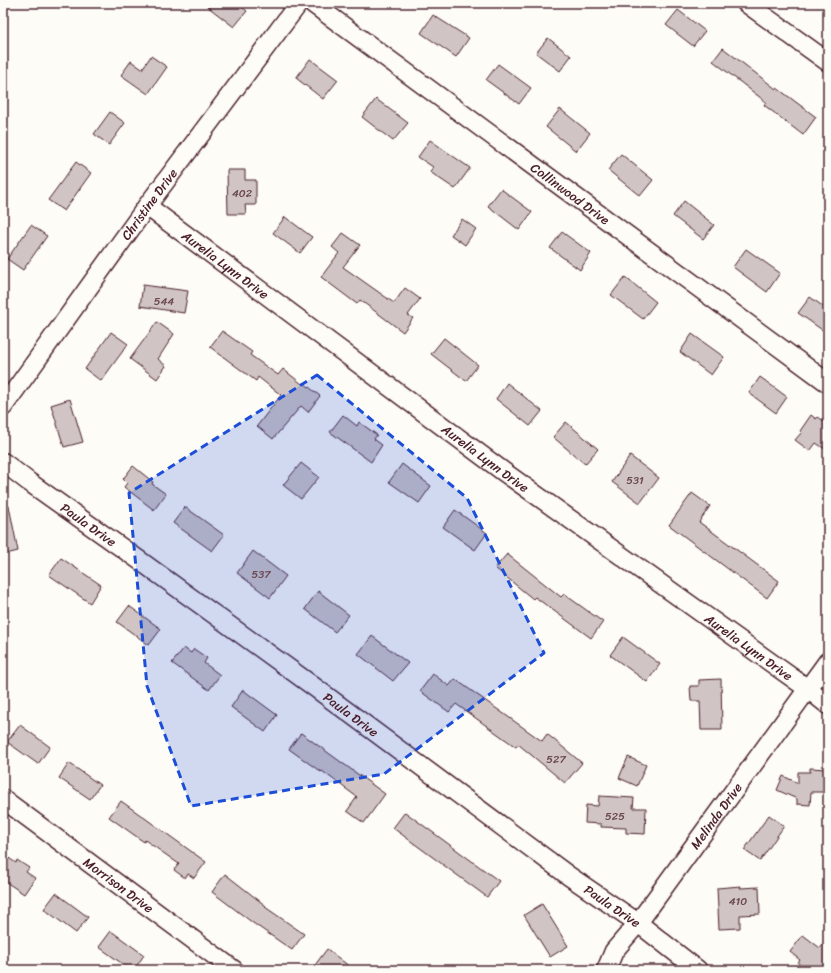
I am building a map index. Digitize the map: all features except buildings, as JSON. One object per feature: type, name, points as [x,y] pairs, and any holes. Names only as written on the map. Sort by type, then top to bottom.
[{"type":"street","name":"Christine Drive","points":[[3,407],[147,206],[299,3]]},
{"type":"street","name":"Collinwood Drive","points":[[312,3],[828,383]]},
{"type":"street","points":[[746,3],[828,62]]},
{"type":"street","name":"Aurelia Lynn Drive","points":[[147,206],[504,472],[808,689],[828,705]]},
{"type":"street","name":"Paula Drive","points":[[3,462],[35,487],[140,560],[295,673],[569,876],[638,923],[698,970]]},
{"type":"street","name":"Melinda Drive","points":[[606,970],[614,951],[638,923],[828,661]]},
{"type":"street","name":"Morrison Drive","points":[[3,799],[234,970]]},
{"type":"highlighted area","points":[[317,375],[467,498],[544,653],[384,774],[191,806],[147,686],[129,493]]}]
